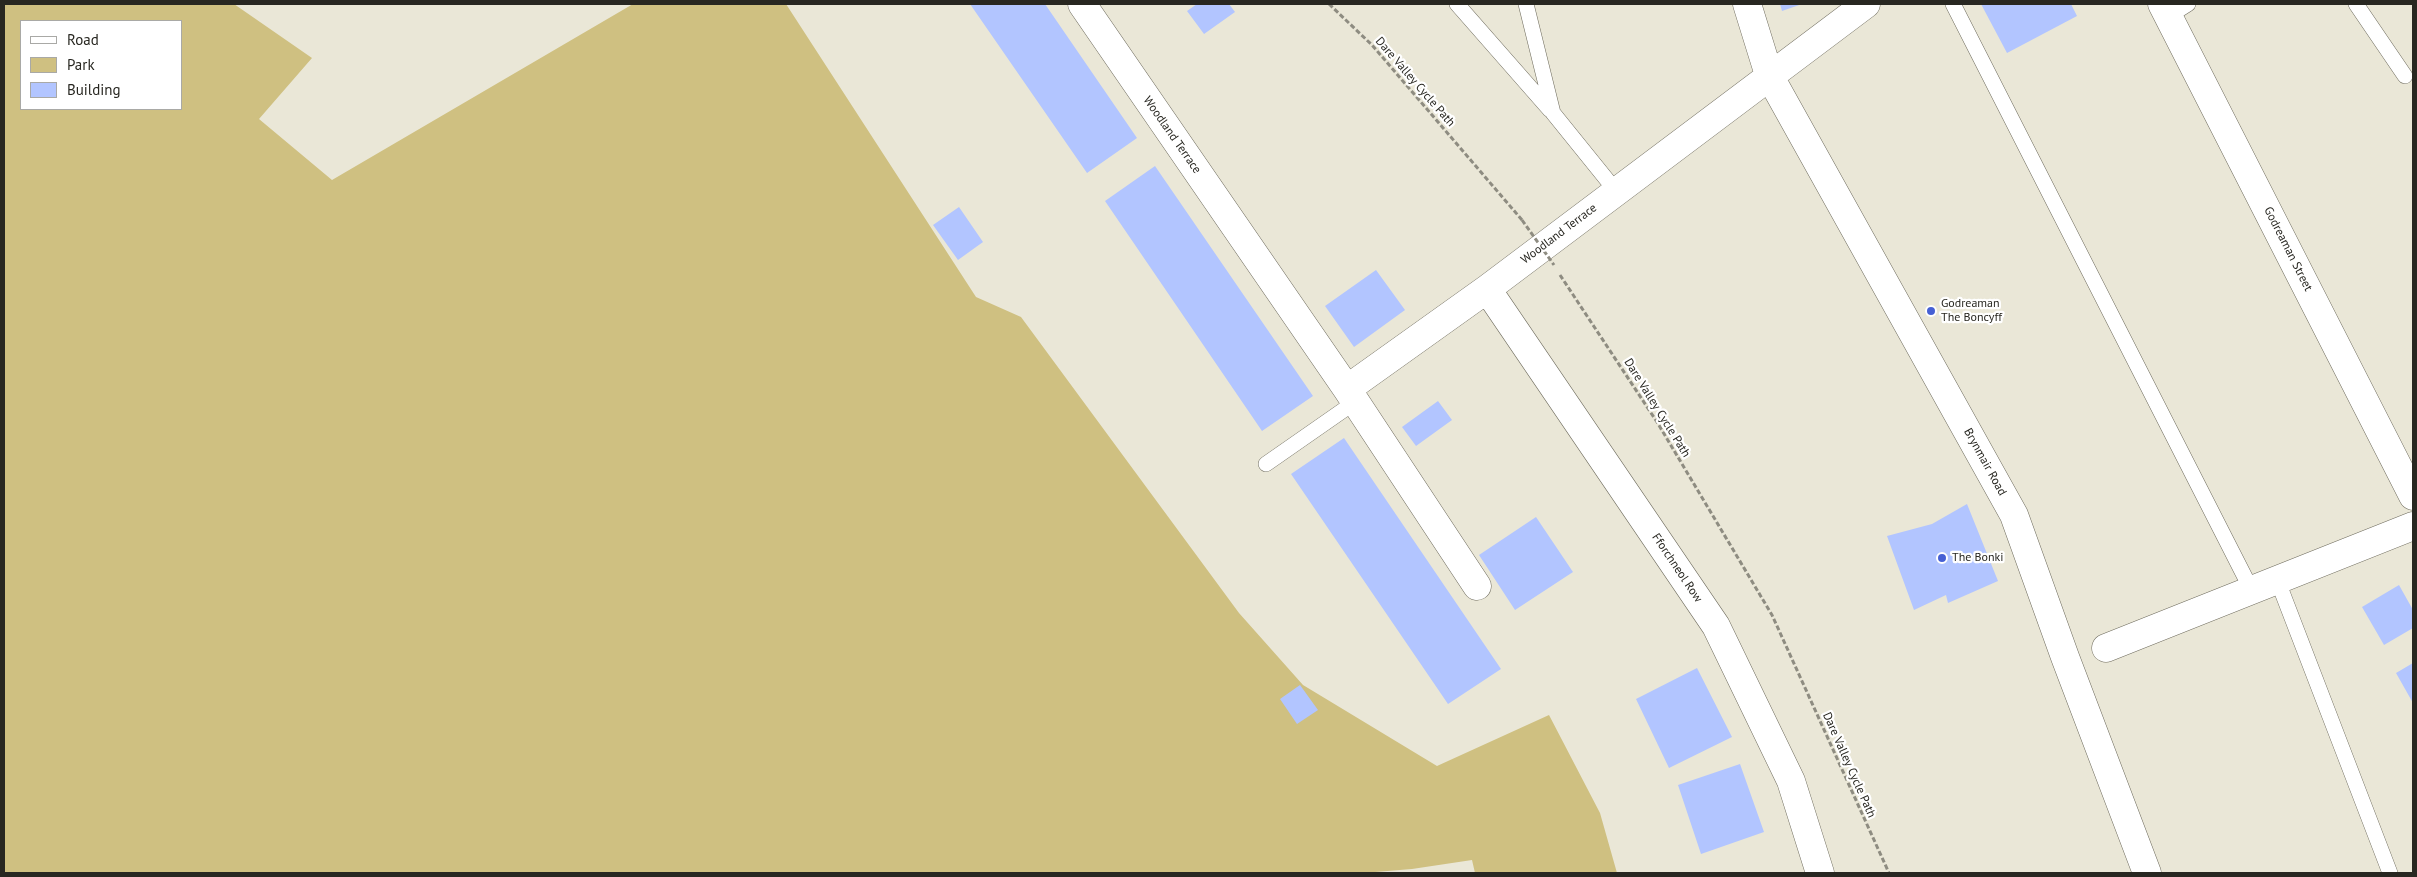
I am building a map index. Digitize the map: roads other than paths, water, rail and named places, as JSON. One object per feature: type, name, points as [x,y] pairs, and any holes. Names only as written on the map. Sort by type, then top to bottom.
[{"type":"street","name":"Woodland Terrace","points":[[1082,4],[1351,395],[1477,586]]},
{"type":"street","name":"Brynmair Road","points":[[1747,4],[1769,75],[2014,515],[2065,657],[2147,873]]},
{"type":"street","name":"Woodland Terrace","points":[[1351,395],[1487,288],[1866,4]]},
{"type":"street","name":"Godreaman Street","points":[[2173,8],[2413,496]]},
{"type":"street","name":"Fforchneol Row","points":[[1487,288],[1716,626],[1790,781],[1820,873]]},
{"type":"street","points":[[2106,648],[2413,526]]},
{"type":"lane","points":[[1457,4],[1553,114],[1616,191]]},
{"type":"lane","points":[[1526,4],[1553,114]]},
{"type":"lane","points":[[1953,4],[2251,589]]},
{"type":"lane","points":[[2356,4],[2405,76]]},
{"type":"lane","points":[[1266,464],[1351,395]]},
{"type":"lane","points":[[2277,579],[2390,873]]},
{"type":"place","name":"Godreaman The Boncyff","points":[[1931,311]]},
{"type":"place","name":"The Bonki","points":[[1942,558]]}]
